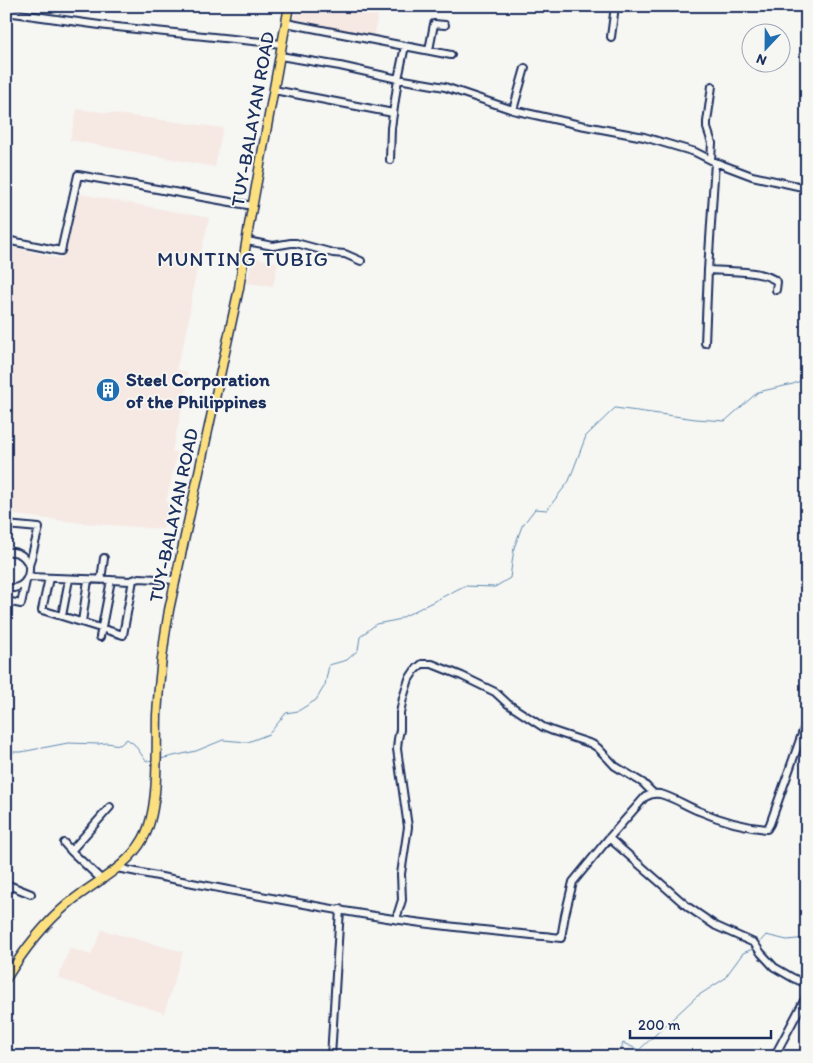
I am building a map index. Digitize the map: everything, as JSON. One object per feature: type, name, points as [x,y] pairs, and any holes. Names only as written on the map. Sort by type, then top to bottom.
[{"type":"main road","name":"TUY-BALAYAN ROAD","points":[[6,978],[10,966],[58,913],[71,901],[117,868],[134,852],[144,838],[152,811],[160,666],[165,632],[239,288],[289,6]]},
{"type":"street","points":[[611,37],[615,6]]},
{"type":"street","points":[[6,12],[106,26],[282,44]]},
{"type":"street","points":[[286,23],[451,54]]},
{"type":"street","points":[[429,50],[434,24],[445,26]]},
{"type":"street","points":[[390,160],[391,128],[398,78],[405,46]]},
{"type":"street","points":[[280,56],[445,87],[513,110],[644,137],[695,152],[752,176],[807,188]]},
{"type":"street","points":[[513,110],[525,68]]},
{"type":"street","points":[[705,343],[713,161],[712,143],[707,122],[712,86]]},
{"type":"street","points":[[274,90],[393,113]]},
{"type":"street","points":[[6,240],[61,251],[78,175],[253,206]]},
{"type":"street","points":[[246,241],[273,246],[291,242],[333,253],[345,254],[361,261]]},
{"type":"street","points":[[708,270],[760,274],[774,279],[777,282],[776,290]]},
{"type":"street","points":[[6,524],[39,528],[29,566]]},
{"type":"street","points":[[6,552],[12,551],[23,556],[27,561],[30,572],[21,604],[6,601]]},
{"type":"street","points":[[101,580],[104,558]]},
{"type":"street","points":[[6,588],[19,587],[27,579],[49,578],[132,581],[139,578],[175,581]]},
{"type":"street","points":[[49,578],[42,610],[123,635],[132,581]]},
{"type":"street","points":[[62,616],[69,579]]},
{"type":"street","points":[[82,622],[88,580]]},
{"type":"street","points":[[100,637],[111,580]]},
{"type":"street","points":[[396,919],[402,900],[402,874],[408,827],[397,749],[400,713],[409,679],[422,664],[432,664],[462,676],[494,692],[508,704],[544,727],[592,744],[615,766],[643,783],[653,793]]},
{"type":"street","points":[[117,868],[306,905],[396,919],[561,938],[573,882],[609,838],[646,797],[653,793],[661,794],[722,819],[767,829],[807,720]]},
{"type":"street","points":[[71,851],[110,807]]},
{"type":"street","points":[[609,838],[688,907],[716,926],[754,943],[774,967],[807,984]]},
{"type":"street","points":[[64,843],[102,880]]},
{"type":"street","points":[[7,886],[31,894]]},
{"type":"street","points":[[331,1057],[340,910]]},
{"type":"street","points":[[774,1057],[807,995]]},
{"type":"shaded area","points":[[297,6],[379,6],[374,37],[294,24]]},
{"type":"shaded area","points":[[77,109],[223,128],[215,167],[70,140]]},
{"type":"shaded area","name":"Steel Corporation of the Philippines","points":[[80,194],[209,218],[194,283],[187,331],[176,369],[187,372],[185,387],[187,387],[172,451],[177,453],[166,502],[172,504],[170,513],[167,513],[163,529],[83,523],[6,514],[6,255],[12,247],[61,259]]},
{"type":"shaded area","points":[[252,258],[278,262],[273,286],[247,283]]},
{"type":"shaded area","points":[[102,930],[183,952],[164,1013],[58,978],[70,948],[91,955]]},
{"type":"waterway","name":"MUNTING TUBIG","points":[[160,759],[196,751],[223,740],[248,742],[269,734],[286,713],[298,711],[316,700],[325,685],[329,665],[347,660],[358,650],[360,637],[376,624],[397,620],[464,586],[495,587],[510,578],[514,548],[522,526],[535,509],[547,510],[569,481],[586,436],[615,408],[725,421],[758,392],[793,384],[807,378]]},
{"type":"waterway","name":"MUNTING TUBIG","points":[[6,752],[21,752],[68,743],[120,745],[127,739],[134,744],[146,761],[154,760]]},
{"type":"waterway","points":[[759,943],[766,935],[787,940],[807,938]]},
{"type":"waterway","points":[[619,1057],[623,1043],[639,1050],[696,997],[724,979],[743,953],[755,948]]},
{"type":"place","name":"Steel Corporation of the Philippines","points":[[108,390]]},
{"type":"district","name":"MUNTING TUBIG","points":[[243,259]]}]
